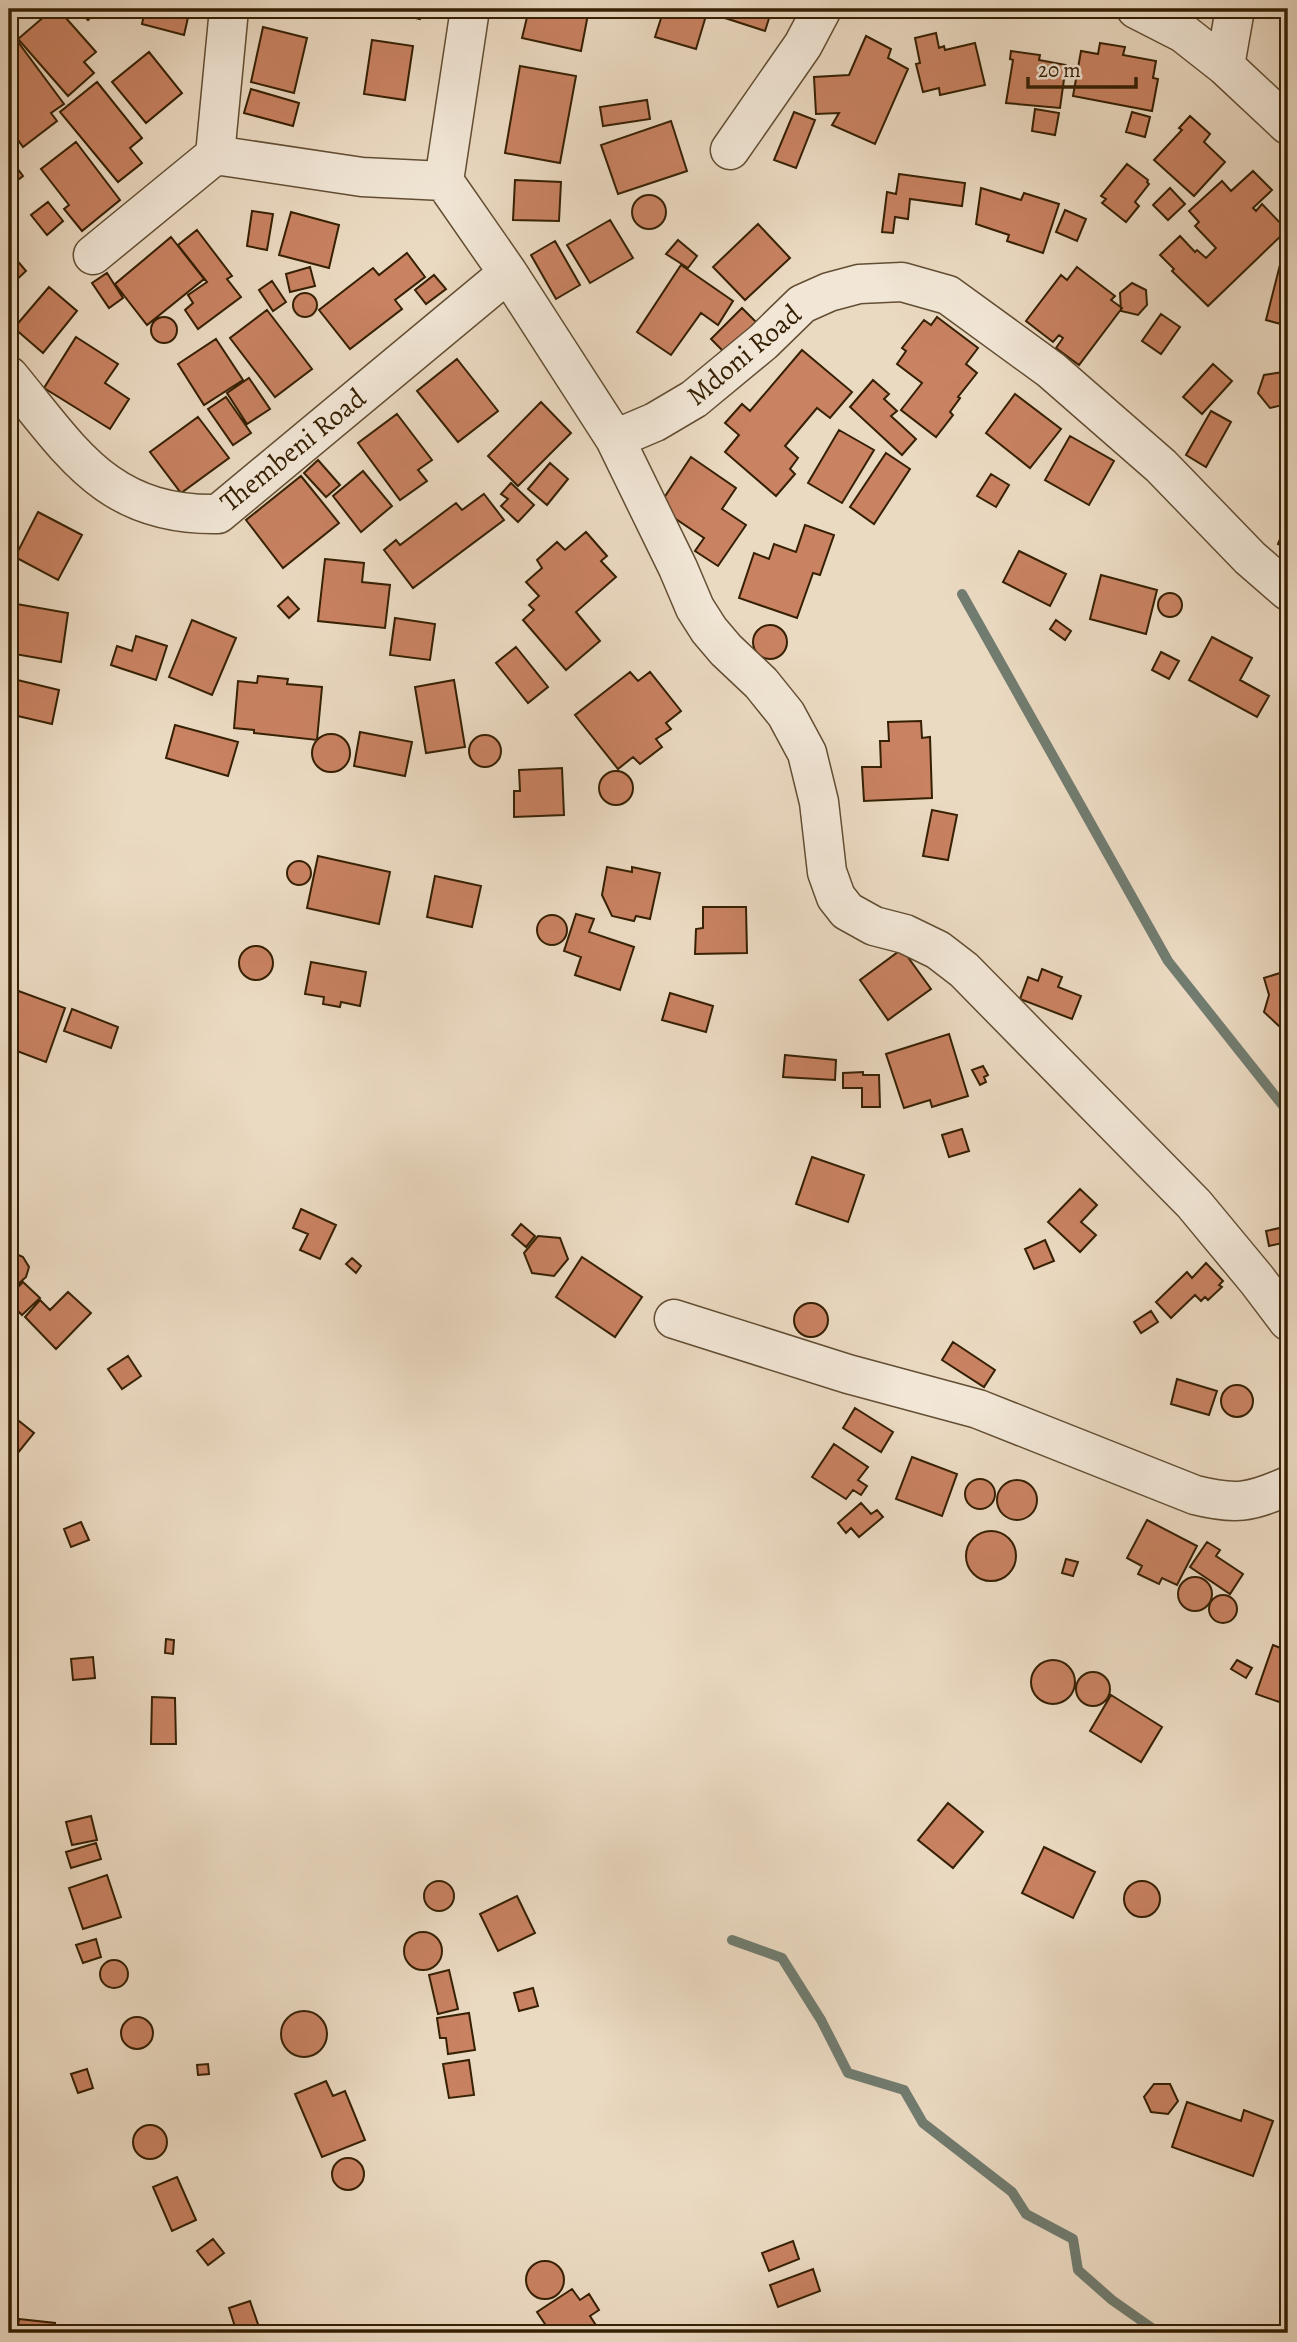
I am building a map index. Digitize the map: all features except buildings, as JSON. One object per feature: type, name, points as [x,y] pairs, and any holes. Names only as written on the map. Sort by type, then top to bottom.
[{"type":"street","points":[[93,255],[215,155],[229,9]]},
{"type":"street","points":[[470,9],[444,181],[508,273],[615,439],[695,608],[709,630],[761,683],[786,714],[807,753],[819,802],[827,872],[836,897],[848,911],[874,926],[905,934],[938,950],[964,970],[1194,1204],[1288,1321]]},
{"type":"street","points":[[730,149],[803,45],[822,9]]},
{"type":"street","points":[[1136,9],[1183,33],[1225,66],[1288,125]]},
{"type":"street","points":[[1225,66],[1235,9]]},
{"type":"street","points":[[215,155],[362,177],[444,181]]},
{"type":"street","name":"Thembeni Road","points":[[9,376],[78,460],[100,480],[124,495],[165,510],[195,515],[218,514],[508,273]]},
{"type":"street","name":"Mdoni Road","points":[[615,439],[656,422],[694,400],[763,342],[802,304],[829,292],[859,284],[902,282],[948,295],[1051,370],[1161,466],[1250,558],[1288,591]]},
{"type":"street","points":[[674,1319],[848,1374],[978,1409],[1195,1495],[1224,1502],[1247,1502],[1288,1486]]},
{"type":"waterway","points":[[962,594],[1168,961],[1288,1112]]},
{"type":"waterway","points":[[732,1940],[782,1958],[821,2020],[848,2073],[904,2090],[923,2123],[1012,2192],[1026,2214],[1073,2239],[1078,2270],[1112,2300],[1159,2333]]}]
